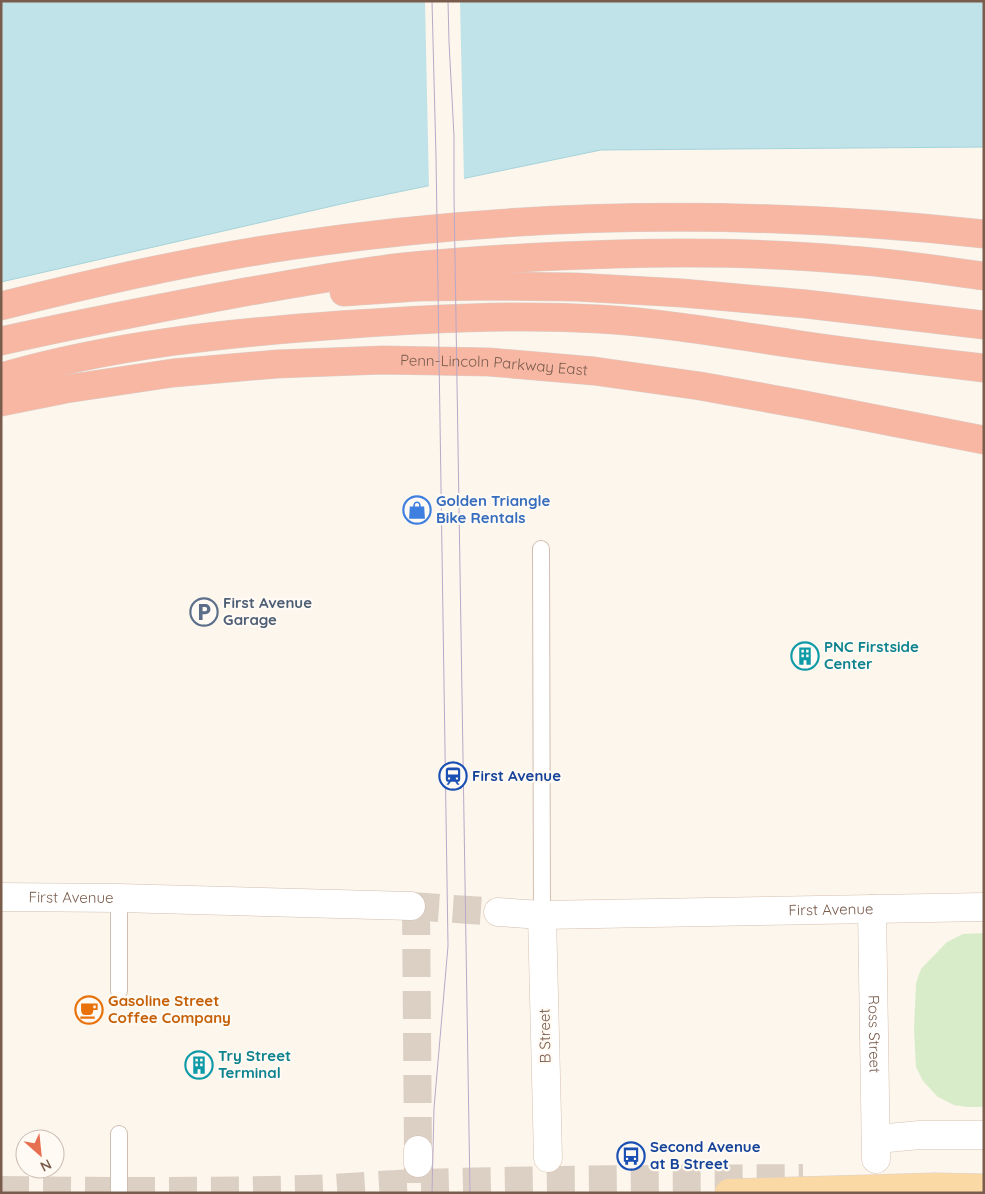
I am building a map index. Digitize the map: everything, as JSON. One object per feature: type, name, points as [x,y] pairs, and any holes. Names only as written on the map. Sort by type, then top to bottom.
[{"type":"highway","points":[[1,306],[78,286],[289,246],[396,232],[500,224],[608,218],[713,217],[820,220],[984,234]]},
{"type":"highway","points":[[1,341],[164,307],[329,277],[402,267],[490,260],[570,255],[679,253],[774,255],[867,261],[984,276]]},
{"type":"highway","points":[[164,307],[346,291],[418,287],[576,287],[682,293],[806,304],[984,326]]},
{"type":"highway","points":[[1,377],[69,360],[198,338],[281,329],[393,321],[550,317],[649,323],[811,347],[984,368]]},
{"type":"highway","name":"Penn-Lincoln Parkway East","points":[[1,402],[66,389],[173,373],[278,364],[383,360],[489,362],[594,371],[700,386],[984,440]]},
{"type":"main road","name":"First Avenue","points":[[1,897],[119,898],[411,906]]},
{"type":"main road","name":"First Avenue","points":[[498,912],[542,915],[984,907]]},
{"type":"main road","name":"Ross Street","points":[[872,909],[876,1149],[920,1135],[984,1135]]},
{"type":"main road","name":"B Street","points":[[542,915],[548,1158]]},
{"type":"main road","points":[[729,1193],[984,1188]]},
{"type":"lane","points":[[541,549],[542,915]]},
{"type":"lane","points":[[119,898],[119,991]]},
{"type":"lane","points":[[119,1134],[119,1191]]},
{"type":"green space","points":[[984,933],[984,1107],[967,1107],[954,1105],[938,1097],[923,1081],[916,1067],[914,1030],[916,983],[921,969],[947,942],[963,934]]},
{"type":"water","points":[[1,1],[984,1],[984,147],[601,150],[350,202],[1,282]]},
{"type":"pier","points":[[425,1],[460,1],[464,181],[429,188]]},
{"type":"tunnel","points":[[411,906],[498,912]]},
{"type":"tunnel","points":[[416,907],[418,1150]]},
{"type":"tunnel","points":[[418,1163],[418,1183]]},
{"type":"tunnel","points":[[1,1190],[230,1191],[468,1182],[803,1178]]},
{"type":"tram line","points":[[432,1],[448,946],[434,1108],[432,1193]]},
{"type":"tram line","points":[[448,1],[454,136],[470,1193]]},
{"type":"place","name":"Golden Triangle Bike Rentals","points":[[417,510]]},
{"type":"place","name":"First Avenue Garage","points":[[204,612]]},
{"type":"place","name":"PNC Firstside Center","points":[[805,656]]},
{"type":"place","name":"First Avenue","points":[[453,776]]},
{"type":"place","name":"Gasoline Street Coffee Company","points":[[89,1010]]},
{"type":"place","name":"Try Street Terminal","points":[[199,1065]]},
{"type":"place","name":"Second Avenue at B Street","points":[[631,1156]]}]
